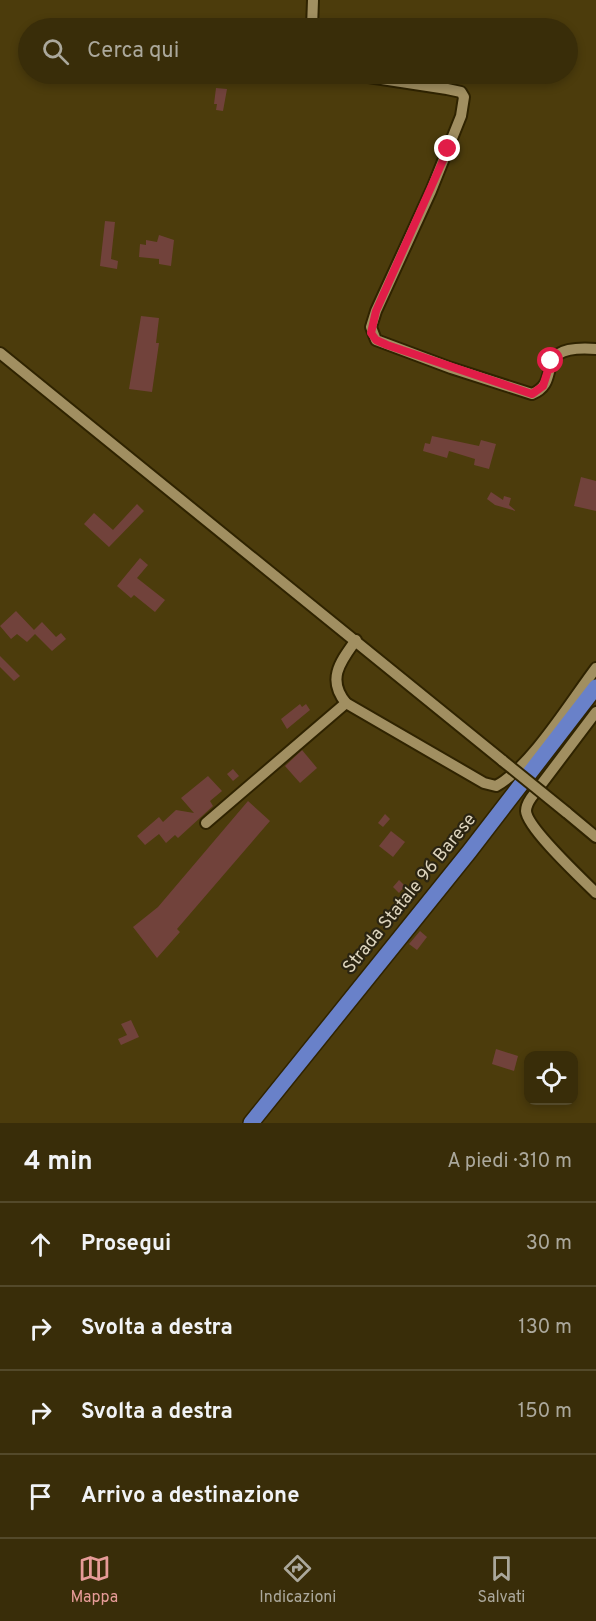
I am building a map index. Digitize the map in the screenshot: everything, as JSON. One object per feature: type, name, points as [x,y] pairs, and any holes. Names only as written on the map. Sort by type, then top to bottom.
[{"type":"highway","name":"Strada Statale 96 Barese","points":[[251,1123],[469,852],[596,687]]},
{"type":"street","points":[[312,18],[313,0]]},
{"type":"street","points":[[415,84],[461,92],[464,97],[461,116],[431,191],[376,311],[371,327],[376,340],[451,368],[532,394],[543,386],[551,361],[561,351],[578,347],[596,349]]},
{"type":"street","points":[[0,353],[356,639],[596,837]]},
{"type":"street","points":[[356,639],[338,666],[335,680],[339,694],[346,703],[484,783],[496,786],[509,779],[533,751],[596,668]]},
{"type":"street","points":[[206,823],[346,703]]},
{"type":"street","points":[[596,712],[531,798],[526,810],[529,820],[540,835],[596,894]]},
{"type":"building","points":[[216,88],[227,89],[223,111],[216,110],[217,104],[214,104]]},
{"type":"building","points":[[105,221],[115,222],[111,259],[118,261],[117,269],[100,266]]},
{"type":"building","points":[[159,235],[174,240],[171,266],[159,264],[159,259],[139,257],[140,244],[146,245],[146,240],[157,242]]},
{"type":"building","points":[[141,316],[159,318],[156,343],[159,343],[152,392],[129,389]]},
{"type":"building","points":[[432,436],[479,446],[481,440],[496,444],[489,469],[474,465],[475,459],[449,451],[447,458],[423,451],[425,443],[430,444]]},
{"type":"building","points":[[581,477],[596,481],[596,511],[574,506]]},
{"type":"building","points":[[491,492],[503,500],[504,496],[511,498],[509,505],[516,511],[495,505],[487,499]]},
{"type":"building","points":[[137,504],[144,511],[109,547],[84,524],[94,513],[113,530]]},
{"type":"building","points":[[140,558],[148,565],[137,578],[165,600],[155,612],[134,595],[131,598],[117,586]]},
{"type":"building","points":[[16,611],[34,630],[42,622],[56,637],[61,633],[66,639],[52,651],[35,634],[27,642],[17,634],[11,639],[0,626]]},
{"type":"building","points":[[0,656],[20,676],[14,681],[0,667]]},
{"type":"building","points":[[300,704],[302,707],[306,704],[310,710],[287,729],[281,719]]},
{"type":"building","points":[[302,750],[317,768],[300,783],[285,766]]},
{"type":"building","points":[[233,769],[239,776],[233,781],[227,774]]},
{"type":"building","points":[[208,776],[222,791],[210,801],[213,806],[178,838],[175,835],[166,843],[159,834],[145,845],[137,836],[159,817],[163,822],[176,810],[194,813],[181,798]]},
{"type":"building","points":[[248,801],[270,821],[177,929],[180,932],[157,958],[133,927],[158,907]]},
{"type":"building","points":[[385,814],[390,819],[383,827],[378,823]]},
{"type":"building","points":[[391,831],[405,842],[393,857],[379,846]]},
{"type":"building","points":[[399,880],[405,886],[399,893],[393,887]]},
{"type":"building","points":[[420,931],[427,937],[417,950],[409,944]]},
{"type":"building","points":[[131,1020],[139,1037],[121,1045],[118,1039],[127,1035],[121,1024]]},
{"type":"building","points":[[496,1049],[518,1056],[514,1071],[492,1064]]},
{"type":"route","points":[[448,149],[376,311],[371,333],[376,340],[387,345],[514,390],[532,394],[538,392],[543,386],[551,361]]}]
